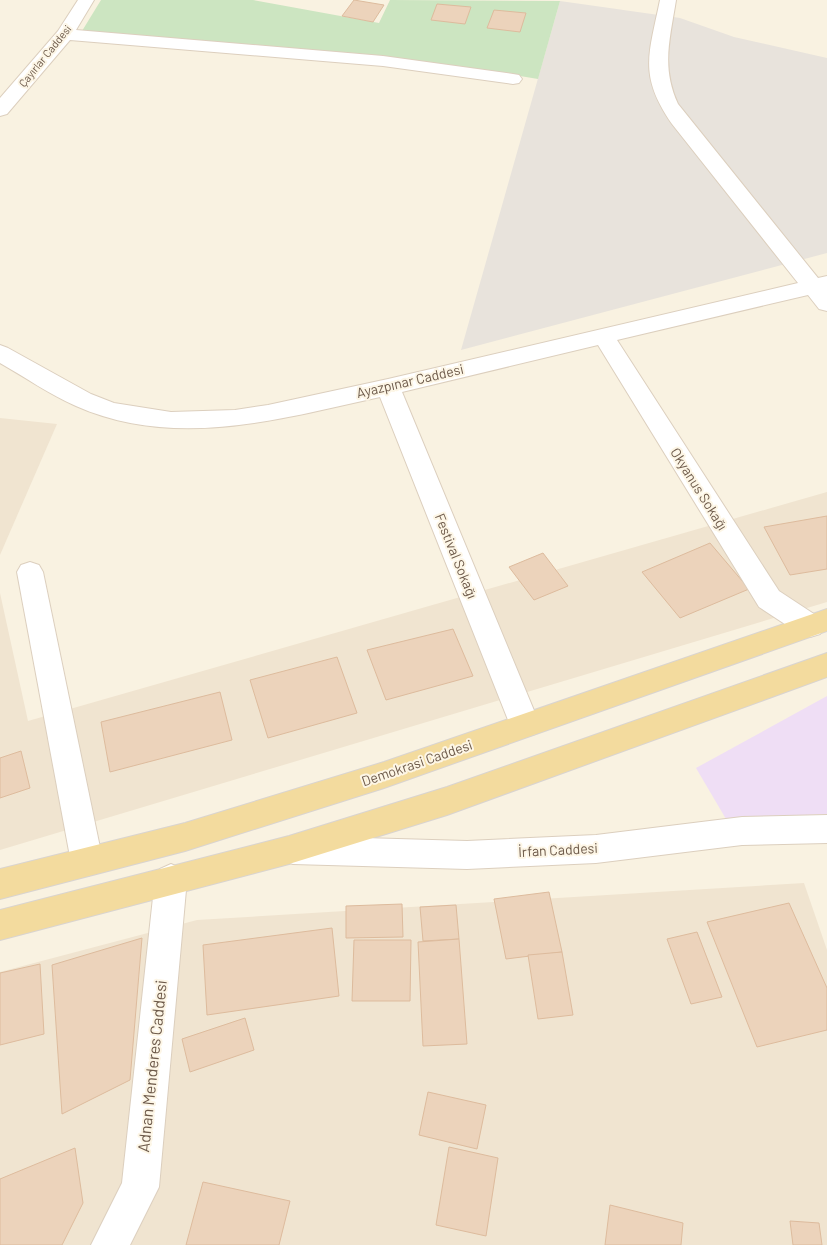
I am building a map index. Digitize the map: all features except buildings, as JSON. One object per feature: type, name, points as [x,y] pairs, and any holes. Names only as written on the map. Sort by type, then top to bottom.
[{"type":"main road","name":"Demokrasi Caddesi","points":[[0,884],[204,831],[384,775],[818,623]]},
{"type":"main road","points":[[0,925],[171,879],[289,850],[447,801],[827,665]]},
{"type":"street","name":"Çayırlar Caddesi","points":[[0,110],[65,34],[86,0]]},
{"type":"street","points":[[668,0],[657,67],[658,78],[665,100],[678,120],[822,291]]},
{"type":"street","points":[[65,34],[383,61],[512,79]]},
{"type":"street","name":"Ayazpınar Caddesi","points":[[0,352],[83,400],[110,410],[171,420],[203,420],[268,413],[604,337],[822,291]]},
{"type":"street","name":"Okyanus Sokağı","points":[[604,337],[769,599],[818,623]]},
{"type":"street","name":"Festival Sokağı","points":[[388,387],[525,725]]},
{"type":"street","points":[[30,572],[87,862]]},
{"type":"street","name":"İrfan Caddesi","points":[[289,850],[467,855],[596,848],[742,832],[827,829]]},
{"type":"street","name":"Adnan Menderes Caddesi","points":[[110,1245],[140,1187],[171,879]]},
{"type":"shaded area","points":[[560,1],[680,18],[734,37],[827,58],[827,253],[461,350]]},
{"type":"shaded area","points":[[0,418],[57,424],[0,555]]},
{"type":"shaded area","points":[[827,492],[827,602],[0,850],[0,593],[28,721]]},
{"type":"shaded area","points":[[827,696],[827,814],[726,819],[696,768]]},
{"type":"shaded area","points":[[804,883],[827,950],[827,1245],[0,1245],[0,972],[197,920]]},
{"type":"green space","points":[[101,0],[253,0],[379,23],[390,0],[560,1],[538,79],[367,56],[82,31]]}]
